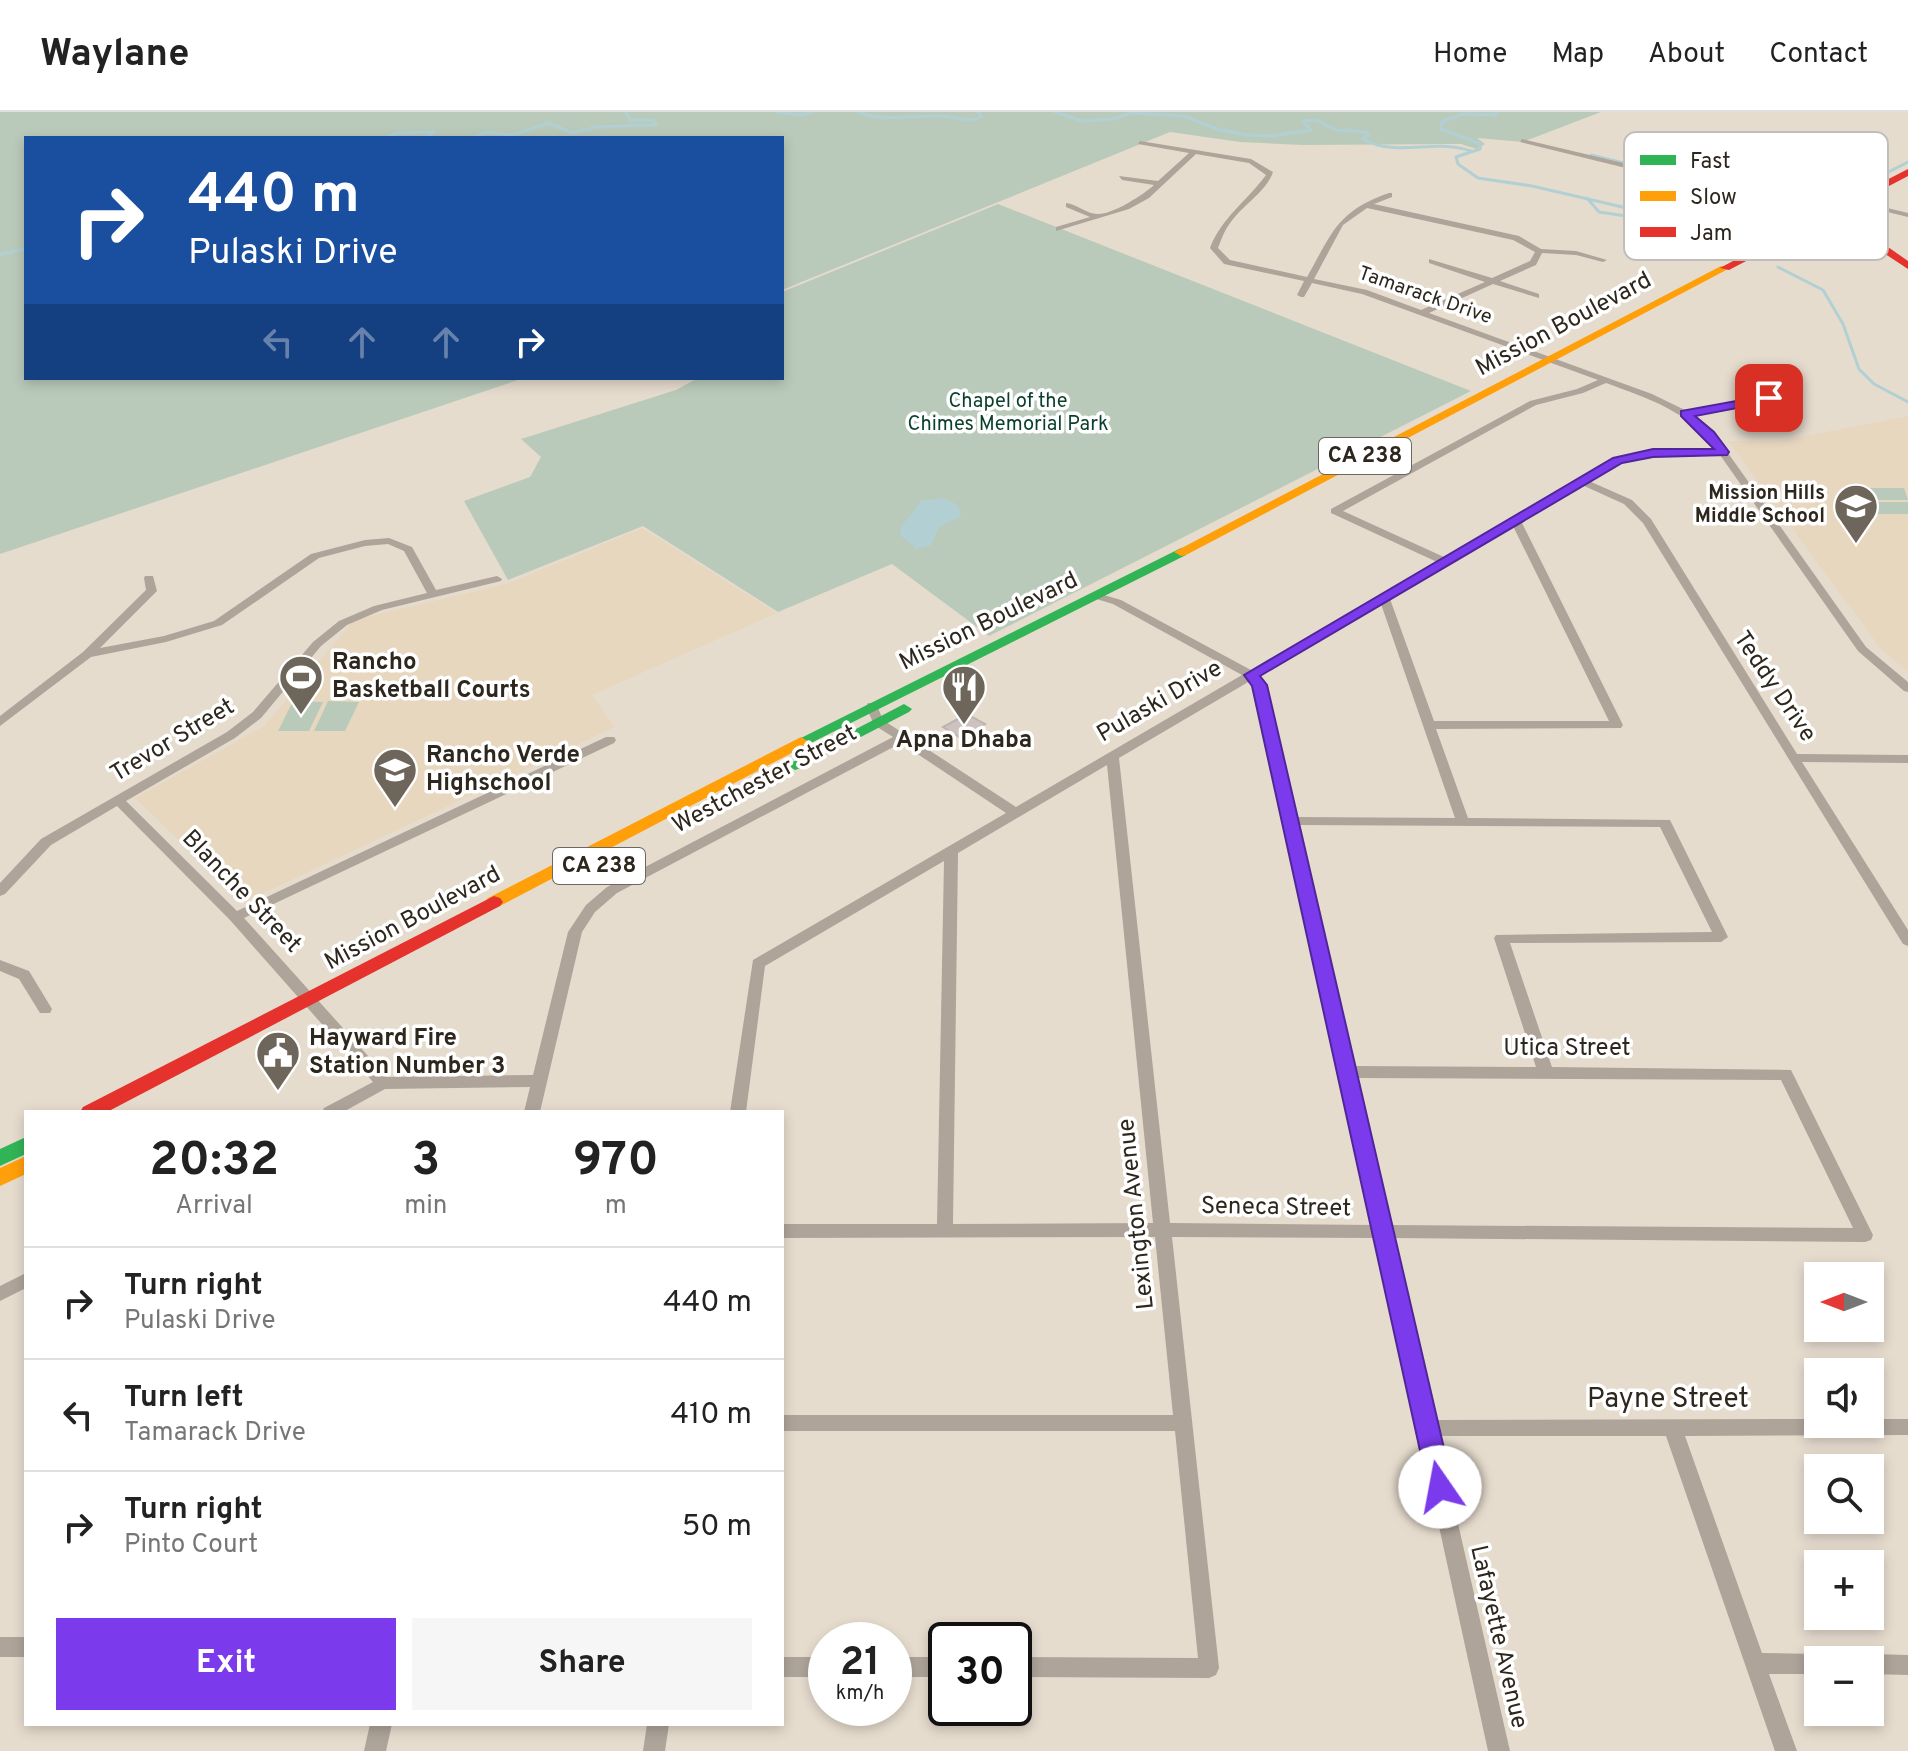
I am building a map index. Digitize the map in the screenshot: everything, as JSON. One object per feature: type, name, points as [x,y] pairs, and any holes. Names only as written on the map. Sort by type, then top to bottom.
[{"type":"main road","name":"Mission Boulevard","points":[[1888,182],[1908,172]]},
{"type":"main road","name":"Mission Boulevard","points":[[1888,199],[1908,189]]},
{"type":"main road","name":"Mission Boulevard","points":[[875,714],[1117,602],[1739,260]]},
{"type":"main road","name":"Mission Boulevard","points":[[94,1110],[315,1005],[1097,596],[1765,260]]},
{"type":"main road","name":"Mission Boulevard","points":[[130,1110],[315,1005]]},
{"type":"main road","points":[[0,1158],[24,1146]]},
{"type":"main road","points":[[0,1178],[24,1165]]},
{"type":"street","points":[[1522,141],[1624,166]]},
{"type":"street","name":"Tamarack Drive","points":[[1140,143],[1251,161],[1270,174],[1233,211],[1216,241],[1214,248],[1218,256],[1243,267],[1364,292],[1424,312],[1649,396],[1686,414],[1710,434],[1862,649],[1908,688]]},
{"type":"street","points":[[1059,229],[1126,207],[1146,196],[1194,152]]},
{"type":"street","points":[[1122,178],[1157,183]]},
{"type":"street","points":[[1301,295],[1312,280],[1340,224],[1366,205],[1389,195]]},
{"type":"street","points":[[1069,205],[1097,217]]},
{"type":"street","points":[[1366,205],[1516,238],[1539,251],[1576,253],[1603,260]]},
{"type":"street","points":[[1888,210],[1908,215]]},
{"type":"street","points":[[1424,312],[1533,263],[1539,251]]},
{"type":"street","points":[[1432,261],[1536,296]]},
{"type":"street","points":[[1446,562],[1335,511],[1533,403],[1580,391],[1606,380]]},
{"type":"street","points":[[1686,414],[1797,393]]},
{"type":"street","name":"Pulaski Drive","points":[[738,1110],[758,964],[1618,460],[1640,455],[1723,452]]},
{"type":"street","name":"Teddy Drive","points":[[1582,482],[1620,498],[1640,511],[1738,675],[1795,758],[1908,941]]},
{"type":"street","points":[[1429,725],[1617,725],[1516,522]]},
{"type":"street","points":[[87,654],[166,639],[218,623],[315,556],[365,543],[389,541],[408,549],[433,594]]},
{"type":"street","points":[[0,722],[87,654],[152,591],[149,578]]},
{"type":"street","name":"Trevor Street","points":[[0,891],[46,842],[231,735],[248,722],[317,644],[343,623],[378,608],[497,579]]},
{"type":"street","points":[[1097,596],[1117,602],[1251,675]]},
{"type":"street","points":[[1384,598],[1463,822]]},
{"type":"street","name":"Lafayette Avenue","points":[[1251,675],[1260,685],[1499,1751]]},
{"type":"street","points":[[875,714],[902,737],[1014,812]]},
{"type":"street","name":"Westchester Street","points":[[533,1110],[575,932],[583,916],[596,902],[612,890],[902,737]]},
{"type":"street","points":[[235,917],[610,740]]},
{"type":"street","name":"Lexington Avenue","points":[[1032,1667],[1209,1668],[1112,755]]},
{"type":"street","points":[[1795,758],[1908,759]]},
{"type":"street","name":"Blanche Street","points":[[117,799],[235,917],[383,1083]]},
{"type":"street","points":[[1290,821],[1665,823],[1721,937],[1501,938],[1546,1073]]},
{"type":"street","points":[[945,1231],[951,850]]},
{"type":"street","points":[[0,965],[24,975],[45,1009]]},
{"type":"street","name":"Utica Street","points":[[1346,1072],[1786,1074],[1865,1235]]},
{"type":"street","points":[[334,1110],[383,1083],[540,1081]]},
{"type":"street","name":"Seneca Street","points":[[784,1231],[1865,1235]]},
{"type":"street","points":[[0,1294],[24,1281]]},
{"type":"street","points":[[784,1423],[1183,1423]]},
{"type":"street","name":"Payne Street","points":[[1427,1428],[1908,1427]]},
{"type":"street","points":[[1673,1428],[1786,1751]]},
{"type":"street","points":[[0,1647],[24,1647]]},
{"type":"street","points":[[1755,1663],[1804,1664]]},
{"type":"street","points":[[1884,1664],[1908,1665]]},
{"type":"street","points":[[784,1667],[808,1667]]},
{"type":"street","points":[[375,1751],[381,1726]]},
{"type":"street","points":[[654,1751],[658,1726]]},
{"type":"shaded area","name":"Mission Hills Middle School","points":[[1908,416],[1908,672],[1880,648],[1728,441],[1779,441]]},
{"type":"shaded area","points":[[642,528],[777,613],[592,695],[615,727],[243,903],[135,798],[264,726],[354,620],[509,583]]},
{"type":"green space","points":[[0,112],[1601,112],[1523,142],[1477,138],[1485,144],[1476,149],[1461,144],[1303,145],[1240,142],[1170,132],[784,289],[784,136],[24,136],[24,380],[518,380],[0,554]]},
{"type":"green space","name":"Chapel of the Chimes Memorial Park","points":[[998,204],[1471,391],[989,636],[892,564],[778,612],[643,526],[508,580],[464,501],[530,477],[541,457],[521,439],[676,390],[694,380],[784,380],[784,291]]},
{"type":"green space","points":[[1845,488],[1904,488],[1908,500],[1854,500]]},
{"type":"green space","points":[[1855,502],[1908,502],[1908,514],[1865,514]]},
{"type":"green space","name":"Rancho Basketball Courts","points":[[293,701],[323,702],[309,731],[278,731]]},
{"type":"green space","name":"Rancho Basketball Courts","points":[[328,701],[359,702],[345,731],[314,731]]},
{"type":"water","points":[[943,498],[958,505],[961,516],[939,527],[931,545],[914,550],[914,546],[900,535],[901,527],[921,501]]},
{"type":"building","name":"Apna Dhaba","points":[[967,714],[985,724],[961,738],[943,727]]},
{"type":"waterway","points":[[477,136],[487,132],[513,135],[549,123],[572,133],[597,127],[656,125],[653,120],[630,120],[626,112]]},
{"type":"waterway","points":[[777,112],[800,115],[813,112]]},
{"type":"waterway","points":[[858,112],[878,117],[939,116],[971,120],[982,117],[978,112]]},
{"type":"waterway","points":[[1055,112],[1082,121],[1114,119],[1130,113],[1184,116],[1217,129],[1273,136],[1311,130],[1303,121],[1316,120],[1336,130],[1366,132],[1369,134],[1363,139],[1388,147],[1444,146],[1471,151]]},
{"type":"waterway","points":[[1495,112],[1497,115],[1463,114],[1442,122],[1441,129],[1481,144],[1480,149],[1456,157],[1458,164],[1478,178],[1588,199]]},
{"type":"waterway","points":[[390,136],[434,132],[428,136]]},
{"type":"waterway","points":[[1591,155],[1624,163]]},
{"type":"waterway","points":[[1888,172],[1908,162]]},
{"type":"waterway","points":[[1588,199],[1624,207]]},
{"type":"waterway","points":[[1588,199],[1599,212],[1624,216]]},
{"type":"waterway","points":[[0,254],[24,249]]},
{"type":"waterway","points":[[1778,267],[1823,290],[1843,324],[1859,369],[1874,384],[1908,402]]},
{"type":"traffic: fast","points":[[801,742],[1181,552]]},
{"type":"traffic: fast","points":[[795,765],[904,709]]},
{"type":"traffic: fast","points":[[0,1158],[24,1146]]},
{"type":"traffic: slow","points":[[1181,552],[1725,268]]},
{"type":"traffic: slow","points":[[494,902],[801,742]]},
{"type":"traffic: slow","points":[[0,1178],[24,1165]]},
{"type":"traffic: jam","points":[[1888,182],[1908,172]]},
{"type":"traffic: jam","points":[[1888,252],[1908,266]]},
{"type":"traffic: jam","points":[[1725,268],[1740,260]]},
{"type":"traffic: jam","points":[[94,1110],[494,902]]},
{"type":"place","name":"Mission Hills Middle School","points":[[1856,545]]},
{"type":"place","name":"Rancho Basketball Courts","points":[[301,716]]},
{"type":"place","name":"Apna Dhaba","points":[[964,726]]},
{"type":"place","name":"Rancho Verde Highschool","points":[[395,809]]},
{"type":"place","name":"Hayward Fire Station Number 3","points":[[278,1092]]},
{"type":"route","points":[[1440,1487],[1260,685],[1251,675],[1618,460],[1653,453],[1723,452],[1710,434],[1686,414],[1769,398]]}]
